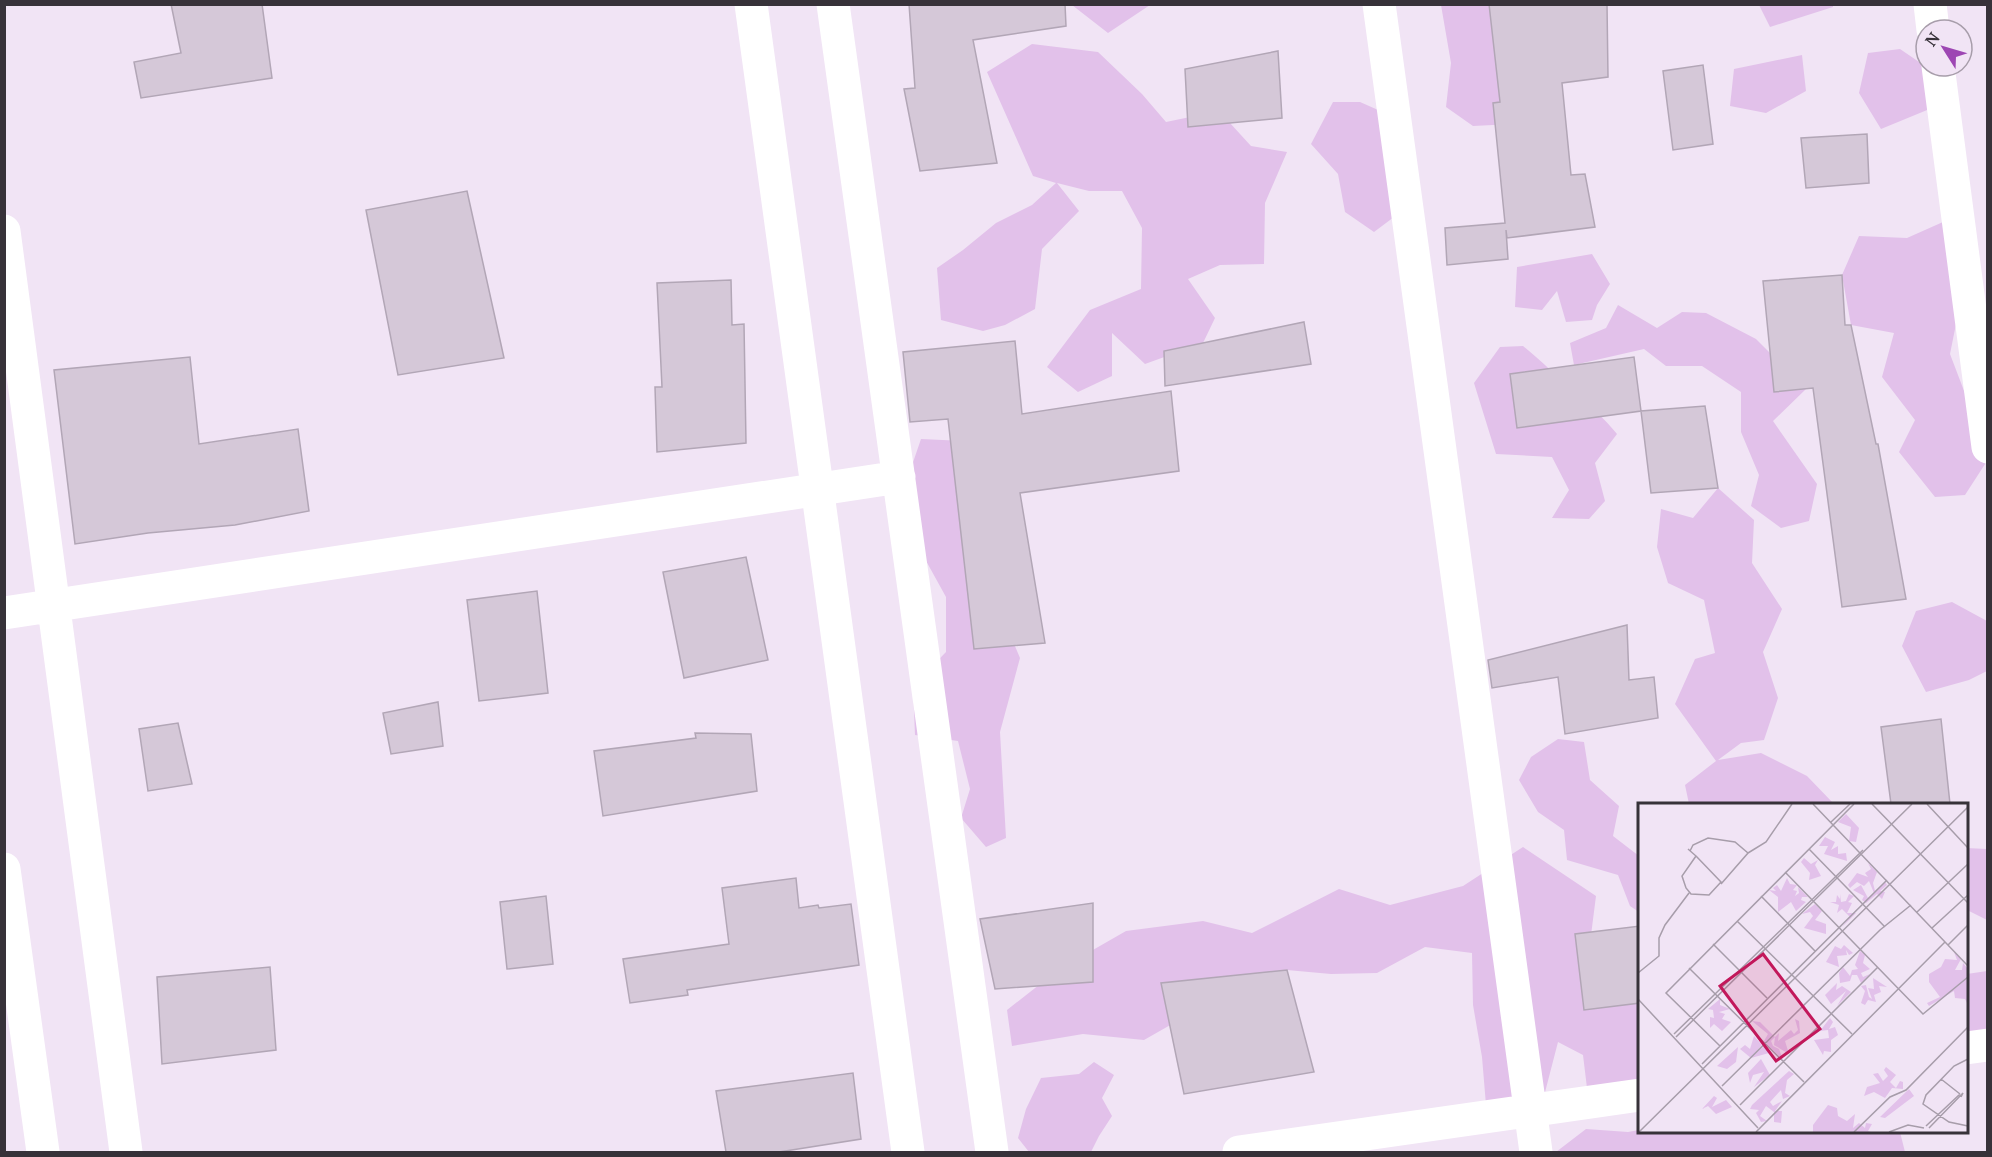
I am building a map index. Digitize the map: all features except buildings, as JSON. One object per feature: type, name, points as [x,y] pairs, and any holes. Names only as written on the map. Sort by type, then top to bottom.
[{"type":"street","points":[[751,4],[908,1152]]},
{"type":"street","points":[[833,4],[992,1152]]},
{"type":"street","points":[[1379,4],[1536,1152]]},
{"type":"street","points":[[1940,78],[1988,447]]},
{"type":"street","points":[[4,231],[126,1152]]},
{"type":"street","points":[[4,613],[899,477]]},
{"type":"street","points":[[4,869],[43,1152]]},
{"type":"street","points":[[1968,1048],[1988,1046]]},
{"type":"street","points":[[1239,1152],[1638,1095]]},
{"type":"shaded area","points":[[1072,4],[1150,5],[1108,33]]},
{"type":"shaded area","points":[[1441,5],[1524,5],[1513,124],[1473,126],[1446,107],[1451,63]]},
{"type":"shaded area","points":[[1759,5],[1833,5],[1833,7],[1770,27]]},
{"type":"shaded area","points":[[1032,44],[1098,52],[1142,94],[1166,122],[1219,111],[1251,146],[1287,152],[1265,203],[1264,264],[1220,265],[1188,279],[1215,318],[1203,343],[1145,364],[1112,333],[1112,376],[1078,392],[1047,367],[1090,310],[1141,289],[1142,228],[1122,191],[1089,191],[1057,183],[1079,211],[1042,249],[1035,309],[1005,325],[983,331],[941,320],[937,268],[996,223],[1032,205],[1056,183],[1033,176],[987,72]]},
{"type":"shaded area","points":[[1900,49],[1914,59],[1914,78],[1927,78],[1932,108],[1881,129],[1859,93],[1868,53]]},
{"type":"shaded area","points":[[1802,55],[1806,91],[1766,113],[1730,106],[1734,69]]},
{"type":"shaded area","points":[[1333,102],[1360,102],[1394,117],[1406,208],[1374,232],[1345,212],[1338,174],[1311,144]]},
{"type":"shaded area","points":[[1943,222],[1959,309],[1950,354],[1988,454],[1987,461],[1965,495],[1935,497],[1899,452],[1915,420],[1882,377],[1894,333],[1851,325],[1842,275],[1859,236],[1907,238]]},
{"type":"shaded area","points":[[1592,254],[1610,284],[1597,305],[1592,320],[1566,322],[1557,291],[1542,310],[1515,307],[1517,267]]},
{"type":"shaded area","points":[[1618,305],[1657,328],[1682,312],[1706,313],[1756,339],[1806,389],[1773,421],[1817,484],[1809,521],[1781,528],[1751,506],[1759,475],[1741,432],[1741,392],[1702,366],[1666,366],[1644,349],[1574,365],[1570,343],[1606,328]]},
{"type":"shaded area","points":[[1523,346],[1617,434],[1595,463],[1605,501],[1589,519],[1552,518],[1569,490],[1552,457],[1496,454],[1474,383],[1500,347]]},
{"type":"shaded area","points":[[921,439],[964,441],[990,587],[1020,658],[1000,732],[1006,838],[986,847],[961,818],[970,789],[958,741],[915,735],[913,686],[946,652],[946,597],[925,559],[908,477]]},
{"type":"shaded area","points":[[1718,488],[1754,520],[1752,563],[1782,609],[1763,652],[1778,698],[1764,740],[1741,743],[1718,760],[1761,753],[1807,776],[1833,803],[1689,803],[1685,785],[1716,761],[1675,704],[1695,659],[1715,653],[1704,600],[1668,583],[1657,547],[1661,509],[1693,518]]},
{"type":"shaded area","points":[[1952,602],[1987,621],[1987,671],[1969,680],[1926,692],[1902,646],[1916,611]]},
{"type":"shaded area","points":[[1558,739],[1584,742],[1590,780],[1619,806],[1613,836],[1638,855],[1638,911],[1630,906],[1618,875],[1567,860],[1564,830],[1538,812],[1519,780],[1531,757]]},
{"type":"shaded area","points":[[1523,847],[1596,896],[1585,982],[1638,993],[1638,1102],[1587,1088],[1583,1055],[1558,1042],[1543,1100],[1486,1105],[1482,1057],[1473,1005],[1472,953],[1425,947],[1377,973],[1331,974],[1287,970],[1248,995],[1202,1007],[1144,1040],[1083,1034],[1012,1046],[1007,1010],[1058,970],[1126,931],[1203,921],[1252,933],[1339,889],[1390,905],[1463,886]]},
{"type":"shaded area","points":[[1968,848],[1987,849],[1987,920],[1968,910]]},
{"type":"shaded area","points":[[1987,971],[1987,1046],[1968,1032],[1968,974]]},
{"type":"shaded area","points":[[1094,1062],[1114,1075],[1102,1098],[1112,1116],[1091,1152],[1029,1152],[1018,1138],[1026,1109],[1041,1078],[1079,1074]]},
{"type":"shaded area","points":[[1586,1129],[1628,1132],[1638,1130],[1638,1133],[1900,1133],[1905,1152],[1556,1152]]}]
